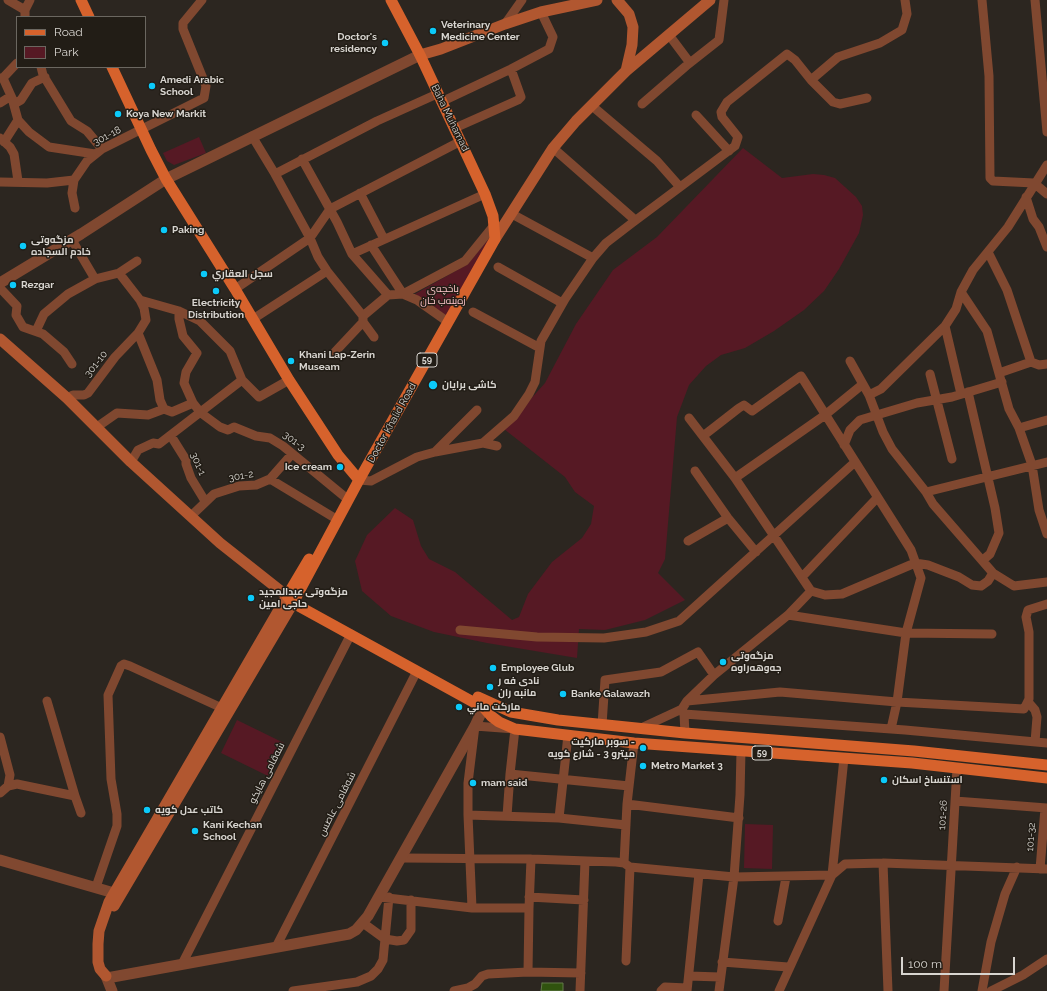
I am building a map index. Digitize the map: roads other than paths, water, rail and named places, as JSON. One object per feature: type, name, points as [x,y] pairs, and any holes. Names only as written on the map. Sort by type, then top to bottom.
[{"type":"main road","points":[[81,0],[89,16]]},
{"type":"main road","name":"Baha Muhamad","points":[[392,0],[455,128],[485,194],[495,224],[495,239]]},
{"type":"main road","points":[[420,55],[441,49],[505,24],[542,12],[597,0]]},
{"type":"main road","points":[[618,0],[629,14],[632,27],[632,45],[626,71]]},
{"type":"main road","points":[[495,239],[553,148],[591,105],[626,71],[710,0]]},
{"type":"main road","points":[[112,68],[166,179],[235,289],[289,380],[338,455],[358,479]]},
{"type":"main road","name":"Doctor Khalid Road","points":[[358,479],[495,239]]},
{"type":"main road","points":[[0,339],[68,398],[132,462],[220,543],[292,599]]},
{"type":"main road","name":"59","points":[[292,599],[333,517],[345,496],[358,479]]},
{"type":"main road","name":"59","points":[[292,599],[358,479]]},
{"type":"main road","points":[[106,977],[103,964],[104,937],[108,922],[111,893],[222,708],[292,599]]},
{"type":"main road","points":[[111,893],[292,599]]},
{"type":"main road","name":"59","points":[[292,599],[417,671],[485,705],[517,714],[640,729],[924,752],[1047,765]]},
{"type":"main road","name":"59","points":[[292,599],[485,705],[495,719],[515,729],[634,743],[844,758],[1047,778]]},
{"type":"main road","points":[[515,729],[517,714]]},
{"type":"main road","points":[[924,752],[924,765]]},
{"type":"street","points":[[8,0],[25,13],[30,0]]},
{"type":"street","name":"301-18","points":[[74,180],[88,161],[98,152],[204,98],[206,86],[183,29],[183,23],[202,0]]},
{"type":"street","points":[[505,24],[522,0]]},
{"type":"street","points":[[642,104],[719,40],[724,0]]},
{"type":"street","points":[[811,80],[838,58],[880,43],[902,30],[907,14],[905,0]]},
{"type":"street","points":[[982,0],[988,76],[990,178],[993,182],[1034,183],[1047,194]]},
{"type":"street","points":[[1035,0],[1047,132]]},
{"type":"street","points":[[275,174],[376,121],[511,69],[541,54],[549,49],[553,37],[542,12]]},
{"type":"street","points":[[669,35],[690,63]]},
{"type":"street","points":[[483,443],[514,416],[529,394],[535,382],[542,341],[562,304],[593,258],[606,243],[729,151],[738,141],[738,138],[722,117],[721,112],[727,102],[787,54],[795,60],[811,80],[833,102],[840,104],[868,98]]},
{"type":"street","points":[[0,283],[72,240],[166,179],[420,55]]},
{"type":"street","points":[[16,64],[1,78],[12,100],[18,120],[29,132],[49,147],[98,152]]},
{"type":"street","points":[[41,68],[45,77],[71,121],[87,131],[98,152]]},
{"type":"street","points":[[455,128],[521,97],[511,69]]},
{"type":"street","points":[[0,102],[21,100],[32,83],[45,77]]},
{"type":"street","points":[[591,105],[658,161],[680,187]]},
{"type":"street","points":[[696,115],[729,151]]},
{"type":"street","points":[[18,120],[2,140],[14,154],[18,181]]},
{"type":"street","points":[[252,136],[275,174],[310,238],[318,257],[363,319],[374,337]]},
{"type":"street","points":[[235,289],[310,238],[330,209],[461,142]]},
{"type":"street","points":[[553,148],[635,220]]},
{"type":"street","points":[[302,160],[330,209],[352,254],[388,295]]},
{"type":"street","points":[[869,395],[881,389],[945,326],[956,309],[961,292],[974,270],[1008,227],[1034,183],[1047,165]]},
{"type":"street","points":[[0,182],[18,181],[47,183],[74,180],[72,193],[75,208]]},
{"type":"street","points":[[360,193],[384,239]]},
{"type":"street","points":[[352,254],[485,194]]},
{"type":"street","points":[[1026,197],[1033,219],[1039,227],[1047,247]]},
{"type":"street","points":[[512,214],[593,258]]},
{"type":"street","points":[[333,354],[363,319],[388,295],[403,294],[465,261],[495,224]]},
{"type":"street","points":[[72,240],[95,279]]},
{"type":"street","points":[[371,245],[403,294],[417,300],[448,322]]},
{"type":"street","points":[[988,252],[1008,290],[1031,362]]},
{"type":"street","points":[[36,331],[44,314],[68,294],[95,279],[119,273],[138,261]]},
{"type":"street","points":[[498,267],[562,304]]},
{"type":"street","points":[[253,320],[327,271]]},
{"type":"street","points":[[119,273],[140,300],[144,308],[146,320],[138,333],[157,380],[160,400],[164,409]]},
{"type":"street","points":[[0,288],[16,306],[16,315],[23,327],[43,334],[64,352],[72,364]]},
{"type":"street","points":[[961,292],[987,331],[1009,409],[1019,428],[1032,465],[1043,509],[1047,534]]},
{"type":"street","points":[[140,300],[179,311],[200,321],[230,351],[242,380],[259,397],[289,380]]},
{"type":"street","points":[[179,311],[179,319],[183,336],[197,353],[186,372],[184,383],[193,403],[201,413]]},
{"type":"street","points":[[473,312],[540,348]]},
{"type":"street","points":[[945,326],[988,477],[999,533],[990,554],[983,560]]},
{"type":"street","name":"301-10","points":[[68,398],[73,395],[84,395],[88,393],[115,357],[138,333]]},
{"type":"street","points":[[850,361],[869,395],[892,448],[926,492],[933,504],[993,573],[1014,586],[1047,582]]},
{"type":"street","points":[[844,445],[854,425],[860,420],[917,403],[964,393],[1000,378],[1031,362],[1039,365],[1047,364]]},
{"type":"street","points":[[930,374],[952,459]]},
{"type":"street","points":[[703,436],[739,408],[744,405],[752,411],[801,376],[911,550],[920,578],[906,633],[897,702],[891,729]]},
{"type":"street","points":[[132,462],[138,450],[153,443],[159,444],[242,380]]},
{"type":"street","points":[[735,478],[825,415],[863,384]]},
{"type":"street","points":[[97,428],[117,413],[137,413],[148,415],[164,409],[172,412],[193,403]]},
{"type":"street","points":[[435,452],[477,410]]},
{"type":"street","name":"301-3","points":[[201,413],[220,427],[228,430],[234,427],[256,436],[270,438],[345,496]]},
{"type":"street","points":[[690,418],[735,478],[811,591],[826,595],[842,594],[915,563],[928,565],[959,577],[972,585],[981,586],[988,582],[993,573]]},
{"type":"street","points":[[1019,428],[1047,420]]},
{"type":"street","name":"301-1","points":[[170,436],[186,460],[191,478],[205,501]]},
{"type":"street","points":[[358,479],[371,481],[417,457],[435,452],[483,443],[497,446]]},
{"type":"street","points":[[292,454],[270,480],[333,517]]},
{"type":"street","points":[[460,630],[537,637],[584,639],[646,632],[679,620],[855,462]]},
{"type":"street","points":[[926,492],[1047,462]]},
{"type":"street","points":[[695,471],[728,518],[756,552]]},
{"type":"street","name":"301-2","points":[[191,516],[214,494],[230,488],[256,485],[270,480]]},
{"type":"street","points":[[802,577],[877,498]]},
{"type":"street","points":[[688,541],[728,518]]},
{"type":"street","points":[[685,733],[684,708],[714,675],[788,615],[811,591]]},
{"type":"street","points":[[640,729],[684,708],[780,692],[897,702],[1024,709],[1029,703],[1029,632],[1026,617],[1028,610],[1047,604]]},
{"type":"street","points":[[788,615],[906,633],[942,632],[992,634]]},
{"type":"street","name":"شه‌قامی هایكو","points":[[182,964],[351,634]]},
{"type":"street","points":[[602,725],[605,680],[661,672],[698,652],[714,675]]},
{"type":"street","points":[[0,860],[111,893],[117,826],[111,779],[108,695],[121,666],[124,664],[130,666],[222,708]]},
{"type":"street","name":"شه‌قامی عاصس","points":[[276,947],[417,671]]},
{"type":"street","points":[[47,701],[81,813]]},
{"type":"street","points":[[1029,703],[1035,710],[1037,718],[1035,742]]},
{"type":"street","points":[[112,991],[106,977],[349,934],[356,930],[384,897],[402,858],[475,726],[485,705]]},
{"type":"street","points":[[684,708],[1047,743]]},
{"type":"street","points":[[475,726],[515,729],[506,816]]},
{"type":"street","points":[[472,908],[468,783],[475,726]]},
{"type":"street","points":[[559,818],[568,735]]},
{"type":"street","points":[[0,737],[10,775],[8,786]]},
{"type":"street","points":[[626,961],[626,825],[634,743]]},
{"type":"street","points":[[719,991],[734,877],[739,818],[741,751]]},
{"type":"street","points":[[779,991],[788,968],[832,875],[844,758]]},
{"type":"street","name":"101-26","points":[[944,991],[950,864],[957,768]]},
{"type":"street","points":[[510,774],[629,786]]},
{"type":"street","points":[[0,793],[8,786],[17,784],[75,796]]},
{"type":"street","points":[[955,801],[1046,808]]},
{"type":"street","points":[[627,804],[739,818]]},
{"type":"street","name":"101-32","points":[[1044,869],[1046,808]]},
{"type":"street","points":[[468,815],[559,818],[626,825]]},
{"type":"street","points":[[402,858],[531,858],[585,861],[734,877],[832,875],[845,864],[883,863],[950,864],[1044,869]]},
{"type":"street","points":[[528,972],[531,858]]},
{"type":"street","points":[[580,991],[585,861]]},
{"type":"street","points":[[883,863],[888,991]]},
{"type":"street","points":[[982,991],[991,942],[1005,894],[1017,867]]},
{"type":"street","points":[[661,991],[665,987],[687,989],[699,874]]},
{"type":"street","points":[[778,921],[786,877]]},
{"type":"street","points":[[384,897],[472,908],[529,908]]},
{"type":"street","points":[[298,990],[330,988],[357,982],[371,976],[378,969],[383,960],[385,939],[384,897]]},
{"type":"street","points":[[529,897],[584,900]]},
{"type":"street","points":[[363,923],[385,939],[397,941],[404,940],[411,930],[411,900]]},
{"type":"street","points":[[991,991],[1023,975],[1047,959]]},
{"type":"street","points":[[722,962],[788,968]]},
{"type":"street","points":[[454,991],[468,989],[482,976],[488,974],[528,972],[581,973]]},
{"type":"street","points":[[689,976],[720,977]]},
{"type":"place","name":"Veterinary Medicine Center","points":[[433,31]]},
{"type":"place","name":"Doctor's residency","points":[[385,43]]},
{"type":"place","name":"Amedi Arabic School","points":[[152,86]]},
{"type":"place","name":"Koya New Markit","points":[[118,114]]},
{"type":"place","name":"Paking","points":[[164,230]]},
{"type":"place","name":"مزگه‌وتی خادم السجاده","points":[[23,246]]},
{"type":"place","name":"سجل العقاري","points":[[204,274]]},
{"type":"place","name":"Rezgar","points":[[13,285]]},
{"type":"place","name":"Electricity Distribution","points":[[216,291]]},
{"type":"place","name":"Khani Lap-Zerin Museam","points":[[291,361]]},
{"type":"place","name":"كاشی برایان","points":[[433,385]]},
{"type":"place","name":"Ice cream","points":[[340,467]]},
{"type":"place","name":"مزگه‌وتی عبدالمجید حاجی امین","points":[[251,598]]},
{"type":"place","name":"مزگه‌وتی جه‌وهه‌راوه","points":[[723,662]]},
{"type":"place","name":"Employee Glub","points":[[493,668]]},
{"type":"place","name":"نادی فه ر مانبه ران","points":[[490,687]]},
{"type":"place","name":"Banke Galawazh","points":[[563,694]]},
{"type":"place","name":"مارکت ماني","points":[[459,707]]},
{"type":"place","name":"سوبر ماركيت - ميترو 3 - شارع كويه","points":[[643,748]]},
{"type":"place","name":"Metro Market 3","points":[[643,766]]},
{"type":"place","name":"استنساخ اسکان","points":[[884,780]]},
{"type":"place","name":"mam said","points":[[473,783]]},
{"type":"place","name":"كاتب عدل كويه","points":[[147,810]]},
{"type":"place","name":"Kani Kechan School","points":[[195,831]]},
{"type":"park label","name":"باخچه‌ی زه‌ینه‌ب خان","points":[[443,294]]}]
